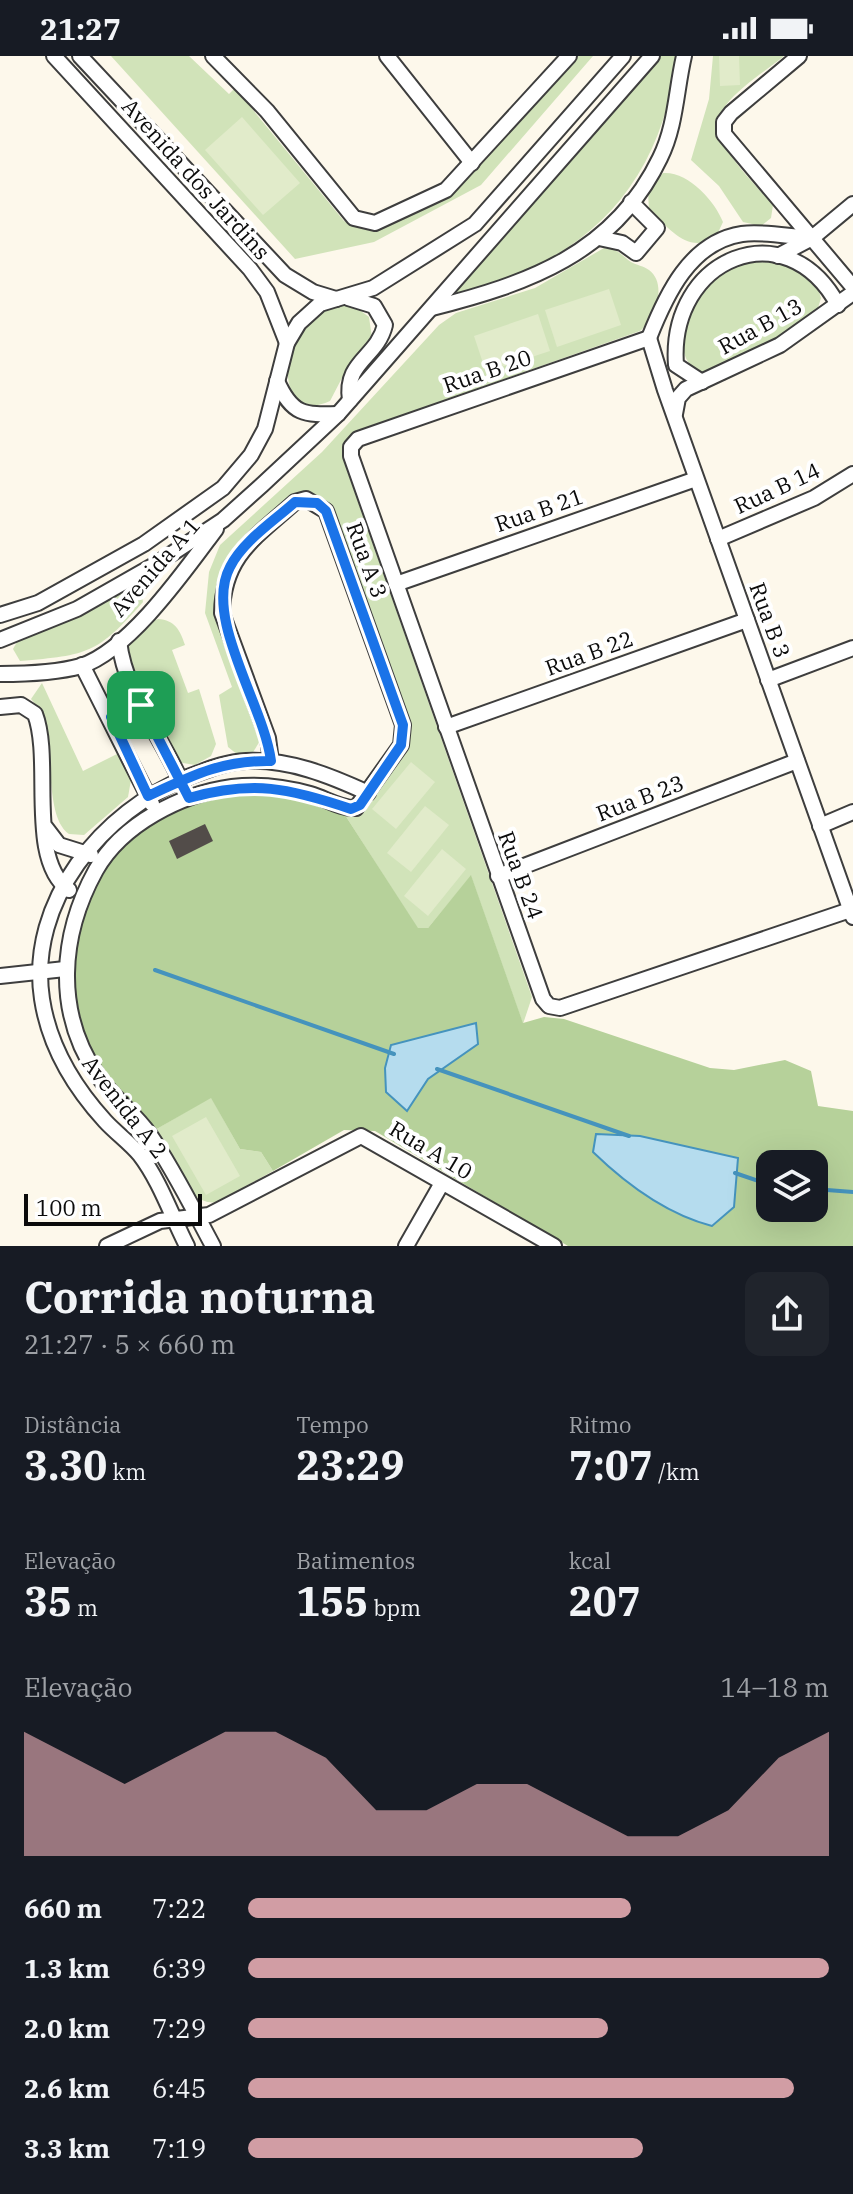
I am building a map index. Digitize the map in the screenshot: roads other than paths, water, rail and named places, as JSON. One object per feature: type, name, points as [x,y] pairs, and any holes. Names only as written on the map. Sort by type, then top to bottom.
[{"type":"street","name":"Avenida dos Jardins","points":[[54,56],[250,269],[267,292],[287,343]]},
{"type":"street","name":"Avenida dos Jardins","points":[[80,56],[285,275],[313,292],[374,306],[385,325],[377,344],[352,372],[348,386],[350,400]]},
{"type":"street","points":[[213,56],[267,111],[354,218],[375,223],[446,190],[559,60]]},
{"type":"street","points":[[387,56],[472,163]]},
{"type":"street","points":[[0,615],[38,603],[144,544],[223,488],[251,455],[265,429],[287,343],[299,323],[320,304],[373,288],[475,224],[623,56]]},
{"type":"street","points":[[0,640],[77,609],[223,520],[338,414],[652,56]]},
{"type":"street","points":[[431,308],[498,291],[545,273],[599,238],[631,202],[660,158],[675,113],[684,56]]},
{"type":"street","points":[[799,56],[731,113],[724,122],[724,134],[853,290]]},
{"type":"street","points":[[599,238],[622,243],[636,253],[657,228],[631,202]]},
{"type":"street","name":"Rua B 13","points":[[778,256],[812,238],[853,204]]},
{"type":"street","points":[[649,338],[672,284],[696,258],[710,249],[741,234],[812,238]]},
{"type":"street","name":"Rua B 13","points":[[702,382],[676,365],[675,331],[685,302],[702,279],[722,264],[752,255],[778,256],[818,275],[838,305]]},
{"type":"street","name":"Rua B 13","points":[[675,414],[681,394],[780,345],[838,305],[853,290]]},
{"type":"street","name":"Rua B 3","points":[[649,338],[851,913]]},
{"type":"street","name":"Rua B 20","points":[[351,456],[351,447],[358,439],[649,338]]},
{"type":"street","points":[[277,381],[285,399],[296,409],[309,415],[338,414]]},
{"type":"street","name":"Rua B 24","points":[[351,456],[498,876],[543,999],[549,1006],[560,1008],[851,913]]},
{"type":"street","name":"Rua B 14","points":[[718,539],[814,498],[853,474]]},
{"type":"street","name":"Rua B 21","points":[[396,584],[696,479]]},
{"type":"street","name":"Rua A 3","points":[[271,761],[268,738],[222,613],[222,591],[229,567],[244,549],[295,502],[306,499],[326,511],[403,725],[401,745],[368,793]]},
{"type":"street","name":"Avenida A 1","points":[[0,674],[82,665],[119,641],[147,614],[223,520]]},
{"type":"street","name":"Rua B 22","points":[[446,727],[747,620]]},
{"type":"street","name":"Avenida A 1","points":[[119,641],[121,655],[141,705],[189,798]]},
{"type":"street","points":[[768,680],[853,648]]},
{"type":"street","points":[[82,665],[111,717],[156,814]]},
{"type":"street","points":[[0,707],[21,705],[35,714],[51,870],[64,887],[82,896]]},
{"type":"street","points":[[111,717],[141,705]]},
{"type":"street","name":"Avenida A 2","points":[[187,1246],[142,1158],[86,1099],[64,1065],[42,999],[41,970],[47,931],[64,887],[86,852],[126,810],[181,780],[226,763],[271,761],[326,775],[368,793],[360,805],[351,809],[311,794],[261,786],[232,787],[189,798],[156,814],[129,831],[101,862],[82,896],[71,931],[65,969],[68,1000],[83,1050],[113,1096],[149,1134],[213,1246]]},
{"type":"street","name":"Rua B 23","points":[[498,876],[797,761]]},
{"type":"street","points":[[820,826],[853,812]]},
{"type":"street","points":[[46,828],[59,845],[86,852],[101,862]]},
{"type":"street","points":[[0,976],[65,969]]},
{"type":"street","name":"Rua A 10","points":[[198,1218],[361,1136],[554,1246]]},
{"type":"street","points":[[406,1246],[442,1183]]},
{"type":"street","points":[[107,1246],[148,1225],[173,1219],[198,1218]]},
{"type":"water","points":[[476,1023],[478,1044],[428,1079],[407,1111],[386,1092],[385,1068],[391,1045]]},
{"type":"water","points":[[596,1134],[640,1136],[738,1158],[734,1207],[712,1226],[663,1206],[633,1187],[593,1152]]},
{"type":"waterway","points":[[155,970],[394,1054]]},
{"type":"waterway","points":[[437,1069],[629,1136]]},
{"type":"waterway","points":[[735,1173],[756,1180]]},
{"type":"waterway","points":[[828,1190],[853,1192]]}]
